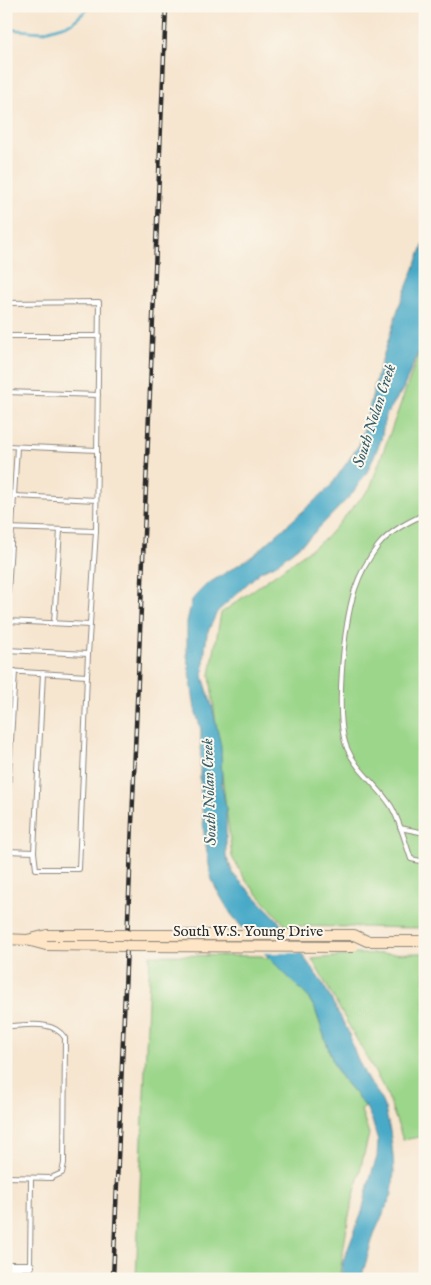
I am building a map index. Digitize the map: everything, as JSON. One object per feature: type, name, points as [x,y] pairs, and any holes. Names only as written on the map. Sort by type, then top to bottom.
[{"type":"main road","points":[[27,940],[46,934],[127,941]]},
{"type":"main road","name":"South W.S. Young Drive","points":[[127,941],[354,935],[367,941]]},
{"type":"main road","points":[[6,939],[27,940],[46,946],[127,941]]},
{"type":"main road","name":"South W.S. Young Drive","points":[[127,941],[353,947],[367,941],[425,940]]},
{"type":"street","points":[[6,1266],[30,1266]]},
{"type":"lane","points":[[6,303],[99,302],[96,531],[88,654],[79,869],[36,869],[34,852],[43,673]]},
{"type":"lane","points":[[6,336],[99,336]]},
{"type":"lane","points":[[6,392],[98,395]]},
{"type":"lane","points":[[6,446],[97,450]]},
{"type":"lane","points":[[6,624],[17,446]]},
{"type":"lane","points":[[15,496],[96,500]]},
{"type":"lane","points":[[6,507],[14,507]]},
{"type":"lane","points":[[425,514],[392,532],[383,540],[365,565],[352,600],[344,656],[342,710],[343,731],[347,746],[359,769],[392,808],[411,859],[425,862]]},
{"type":"lane","points":[[6,528],[96,531]]},
{"type":"lane","points":[[54,623],[60,530]]},
{"type":"lane","points":[[6,621],[90,625]]},
{"type":"lane","points":[[6,650],[88,654]]},
{"type":"lane","points":[[6,671],[87,676]]},
{"type":"lane","points":[[6,828],[8,757],[15,672]]},
{"type":"lane","points":[[400,828],[425,833]]},
{"type":"lane","points":[[6,851],[34,852]]},
{"type":"lane","points":[[6,1026],[51,1026],[61,1031],[66,1038],[64,1163],[62,1173],[51,1178],[6,1178]]},
{"type":"lane","points":[[30,1266],[31,1178]]},
{"type":"green space","points":[[425,337],[425,928],[286,926],[246,881],[232,857],[210,675],[221,613],[326,538],[370,488]]},
{"type":"green space","points":[[425,953],[425,1136],[403,1140],[387,1094],[312,959],[355,954]]},
{"type":"green space","points":[[150,955],[262,956],[269,958],[308,997],[315,1009],[333,1062],[340,1076],[366,1107],[361,1110],[369,1134],[348,1220],[339,1279],[136,1279]]},
{"type":"water","name":"South Nolan Creek","points":[[425,241],[425,322],[418,353],[403,389],[385,417],[381,440],[367,472],[351,495],[309,538],[275,565],[261,571],[217,612],[207,634],[205,650],[203,676],[221,746],[222,787],[226,807],[226,856],[234,875],[276,918],[323,984],[348,1031],[355,1053],[367,1079],[379,1095],[385,1109],[390,1131],[394,1172],[392,1194],[374,1234],[361,1279],[341,1279],[343,1262],[362,1212],[377,1157],[378,1141],[366,1107],[340,1076],[333,1062],[315,1009],[308,997],[269,958],[231,914],[211,877],[204,833],[200,779],[201,730],[195,709],[187,655],[187,622],[192,600],[199,592],[206,585],[254,555],[330,487],[359,445],[377,376],[399,306]]},
{"type":"pier","points":[[240,928],[287,928],[304,953],[261,953]]},
{"type":"waterway","points":[[6,29],[42,32],[72,23],[91,6]]},
{"type":"railway","points":[[113,1279],[166,6]]}]
